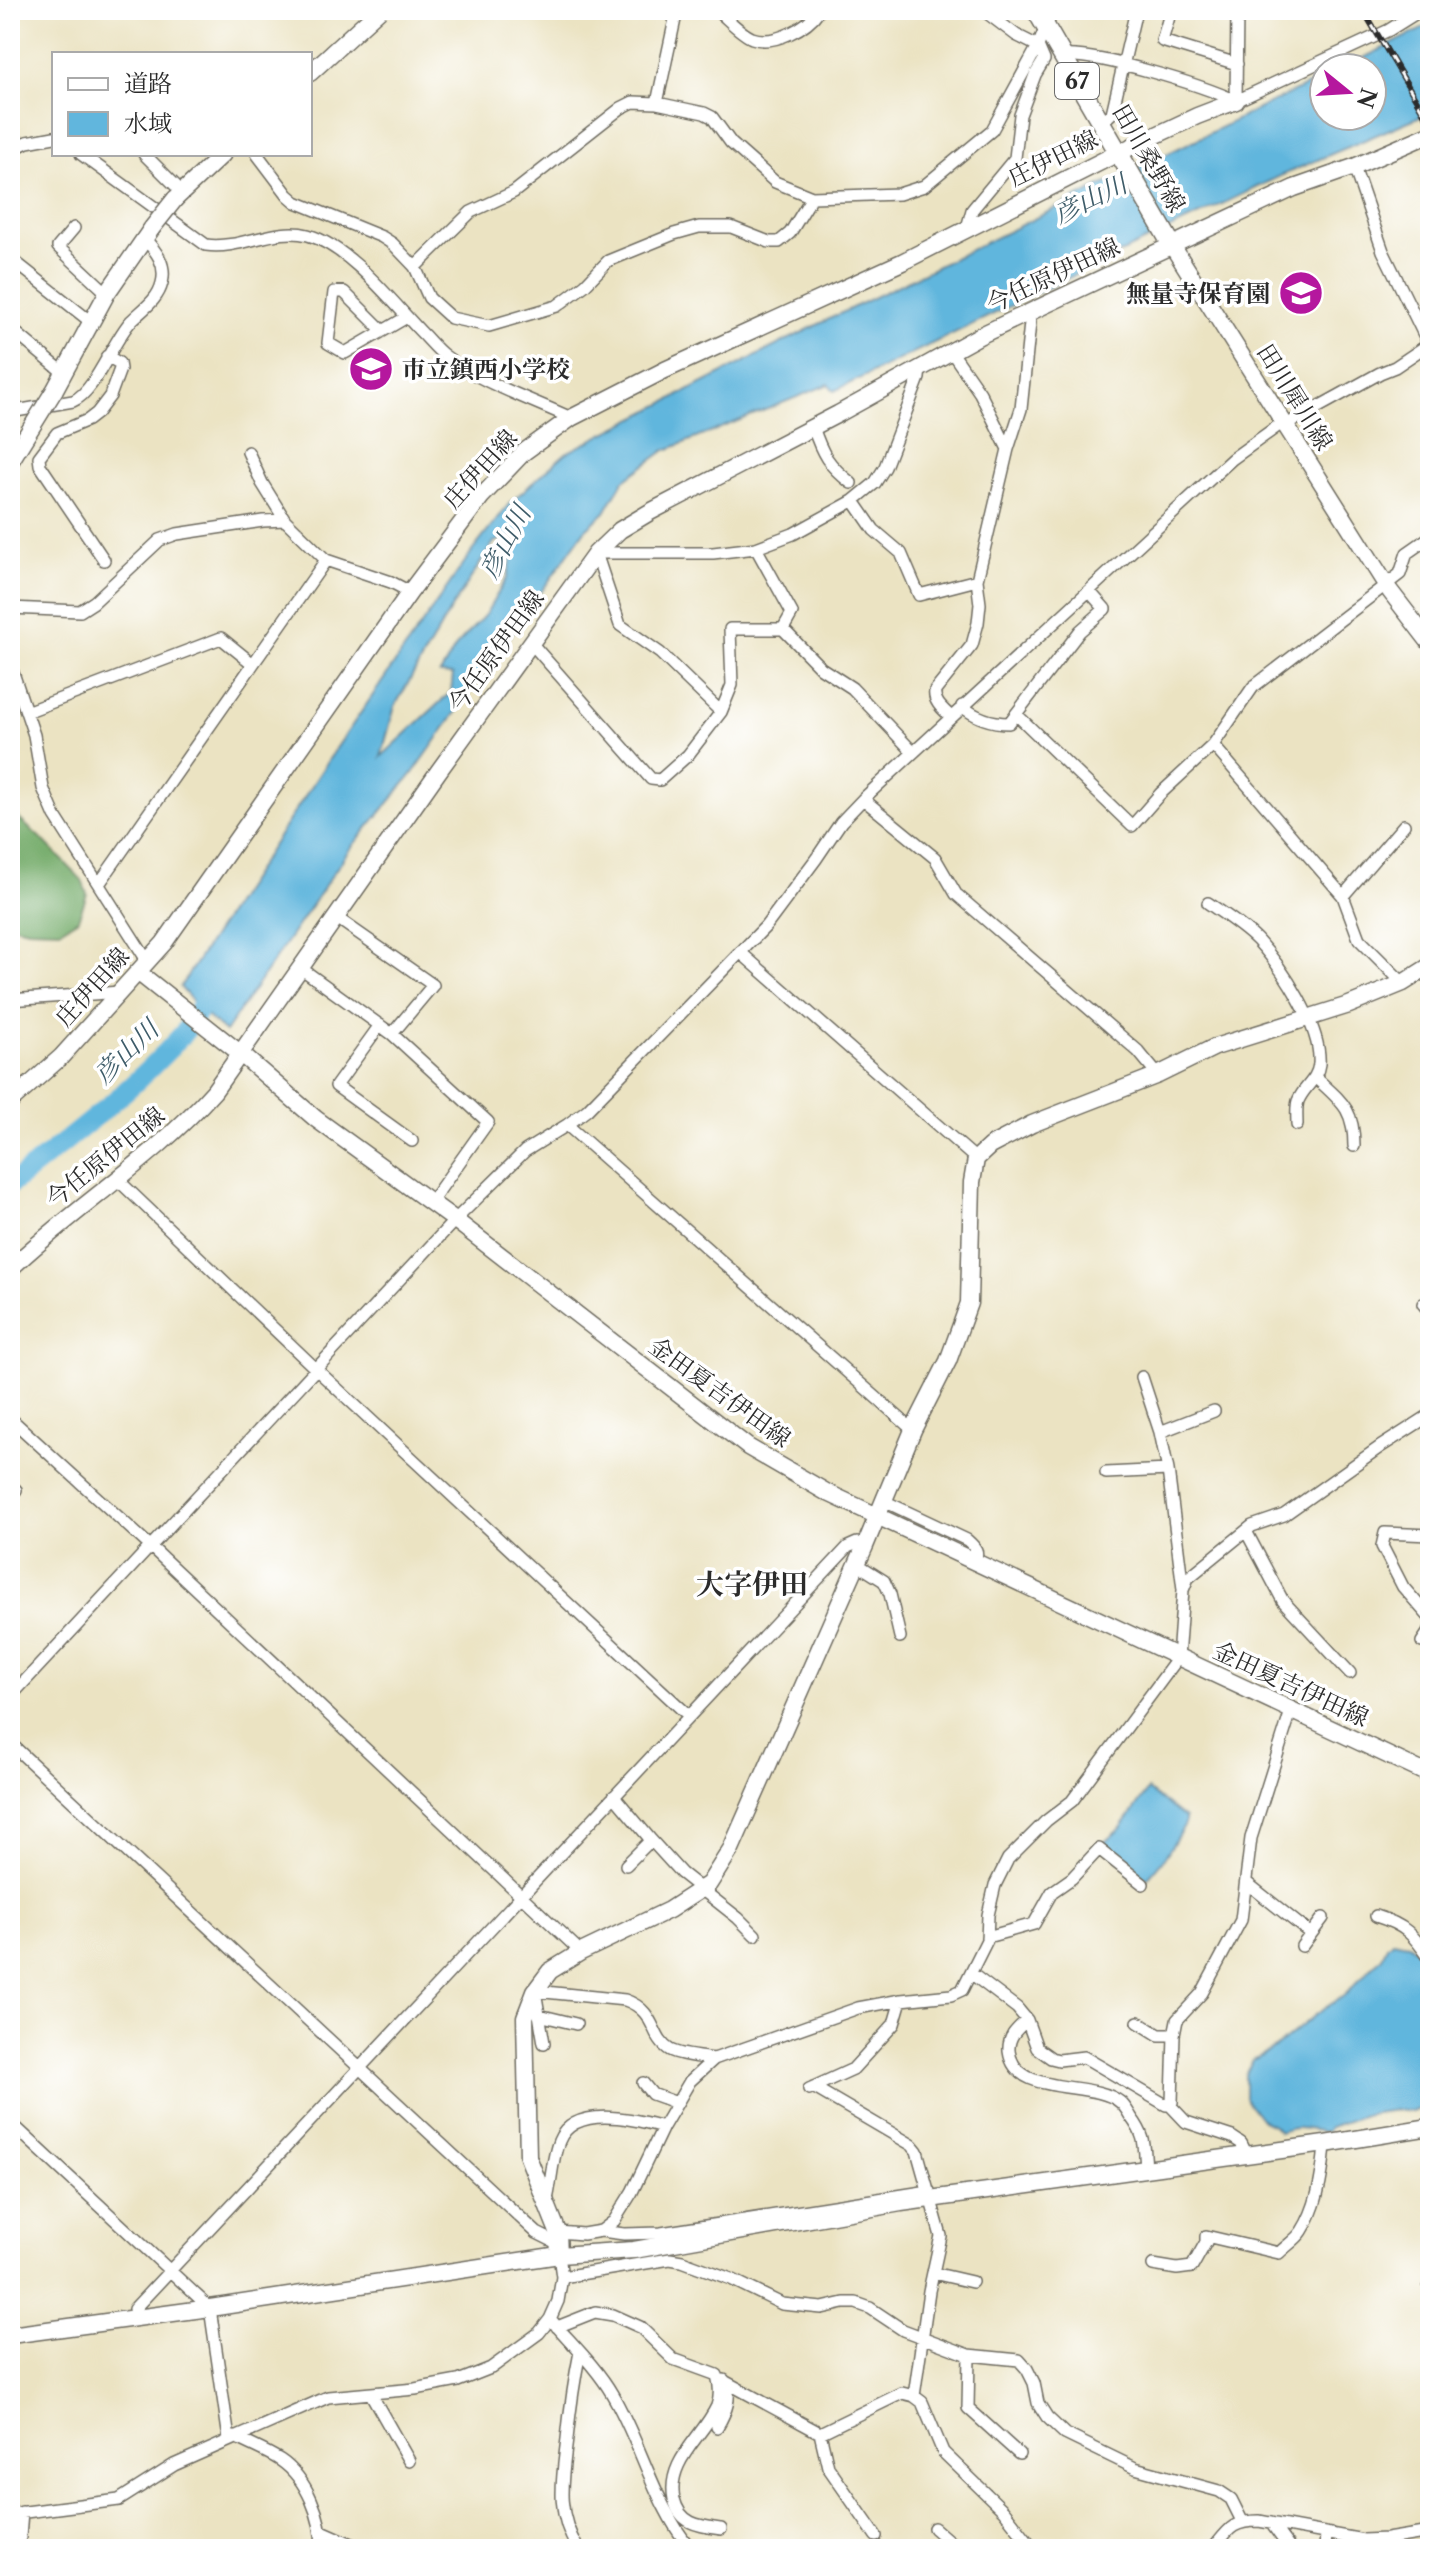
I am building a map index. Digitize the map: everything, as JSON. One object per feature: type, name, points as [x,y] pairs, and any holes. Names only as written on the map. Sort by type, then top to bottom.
[{"type":"main road","points":[[312,71],[379,10]]},
{"type":"main road","name":"田川桑野線","points":[[1036,10],[1042,38],[1063,56],[1173,247]]},
{"type":"main road","name":"庄伊田線","points":[[10,1102],[61,1057],[120,992],[144,971],[410,592],[481,497],[524,452],[571,418],[665,370],[902,262],[1118,153],[1236,101]]},
{"type":"main road","points":[[1173,247],[1294,188],[1354,167],[1430,134]]},
{"type":"main road","points":[[10,462],[54,391],[107,293],[148,233],[178,195],[221,156]]},
{"type":"main road","name":"今任原伊田線","points":[[12,1266],[193,1114],[241,1054],[596,553],[620,530],[951,351],[1028,312],[1173,247]]},
{"type":"main road","name":"田川犀川線","points":[[1173,247],[1386,584],[1430,643]]},
{"type":"main road","points":[[558,2243],[528,2157],[525,2017],[535,1991],[550,1971],[581,1952],[669,1910],[701,1890],[709,1884],[731,1849],[913,1430],[948,1361],[969,1303],[972,1182],[976,1159],[990,1146],[1032,1124],[1158,1075],[1215,1047],[1308,1018],[1403,983],[1430,966]]},
{"type":"main road","name":"金田夏吉伊田線","points":[[144,971],[316,1119],[455,1220],[748,1447],[826,1492],[881,1508],[975,1562],[1430,1775]]},
{"type":"main road","points":[[10,2335],[210,2308],[558,2243],[634,2250],[930,2195],[1146,2169],[1430,2127]]},
{"type":"street","points":[[657,103],[677,10]]},
{"type":"street","points":[[717,10],[751,37],[761,39],[784,36],[800,29],[819,10]]},
{"type":"street","points":[[983,10],[1016,35],[1042,38]]},
{"type":"street","points":[[415,267],[471,212],[514,192],[621,108],[633,102],[657,103],[712,117],[731,143],[775,182],[812,197],[899,194],[924,186],[992,130],[1042,38],[1053,10]]},
{"type":"street","points":[[1101,123],[1112,113],[1136,10]]},
{"type":"street","points":[[1171,10],[1162,41],[1237,64]]},
{"type":"street","points":[[1236,101],[1237,10]]},
{"type":"street","points":[[1063,56],[1078,55],[1123,66],[1216,92],[1236,101],[1389,30],[1421,10]]},
{"type":"street","points":[[967,228],[972,210],[1015,158],[1020,115],[1044,60],[1042,38]]},
{"type":"street","points":[[10,151],[27,142],[52,137]]},
{"type":"street","points":[[84,156],[206,245],[219,247],[246,243],[289,232],[328,243],[350,259],[444,356],[571,418]]},
{"type":"street","points":[[146,156],[178,195]]},
{"type":"street","points":[[259,156],[296,202],[393,244],[415,267],[429,298],[451,318],[489,326],[557,306],[585,285],[608,261],[674,234],[699,227],[731,227],[769,242],[779,242],[790,233],[812,197]]},
{"type":"street","points":[[12,1692],[455,1220],[525,1151],[587,1110],[766,926],[841,822],[863,799],[1232,459],[1283,424],[1395,367],[1429,346],[1383,251],[1354,167]]},
{"type":"street","points":[[74,228],[58,247],[107,293]]},
{"type":"street","points":[[10,412],[73,401],[81,398],[92,385],[107,356],[131,322],[158,295],[163,279],[162,265],[148,233]]},
{"type":"street","points":[[10,275],[14,261],[91,322]]},
{"type":"street","points":[[383,331],[344,292],[334,292],[328,343],[345,353],[383,331],[407,317]]},
{"type":"street","points":[[951,717],[934,696],[972,645],[980,604],[977,580],[1008,449],[1021,409],[1030,323],[1028,312]]},
{"type":"street","points":[[10,328],[64,373]]},
{"type":"street","points":[[951,351],[980,393],[1008,449]]},
{"type":"street","points":[[104,560],[40,465],[39,457],[57,433],[88,420],[110,396],[120,369],[119,363],[107,356]]},
{"type":"street","points":[[721,712],[660,653],[620,625],[596,553],[713,553],[756,548],[793,534],[854,501],[875,483],[885,467],[920,369]]},
{"type":"street","points":[[813,427],[822,454],[833,469],[851,483]]},
{"type":"street","points":[[248,452],[262,483],[285,520],[326,560],[391,582],[410,592]]},
{"type":"street","points":[[854,501],[874,530],[901,553],[919,595],[977,580]]},
{"type":"street","points":[[10,608],[80,611],[94,602],[160,540],[177,534],[285,520]]},
{"type":"street","points":[[1017,715],[1132,826],[1160,794],[1213,745],[1253,687],[1400,574],[1407,553],[1430,537]]},
{"type":"street","points":[[756,548],[792,613],[783,629]]},
{"type":"street","points":[[99,884],[326,560]]},
{"type":"street","points":[[962,706],[974,716],[1009,723],[1080,631],[1105,609],[1089,591]]},
{"type":"street","points":[[532,644],[651,779],[660,780],[688,755],[721,712],[732,685],[730,629],[783,629],[821,668],[852,688],[913,752]]},
{"type":"street","points":[[26,712],[221,638],[253,664]]},
{"type":"street","points":[[10,664],[34,735],[43,788],[55,816],[99,884],[144,971]]},
{"type":"street","points":[[1213,745],[1343,896],[1359,939],[1403,983]]},
{"type":"street","points":[[863,799],[935,858],[956,894],[1138,1051],[1158,1075]]},
{"type":"street","points":[[1343,896],[1404,825]]},
{"type":"street","points":[[1208,903],[1255,937],[1297,995],[1308,1018],[1319,1053],[1316,1078],[1298,1100],[1297,1125]]},
{"type":"street","points":[[337,918],[433,985],[392,1034]]},
{"type":"street","points":[[740,952],[976,1159]]},
{"type":"street","points":[[302,969],[392,1034],[488,1122],[431,1202]]},
{"type":"street","points":[[10,1000],[120,992]]},
{"type":"street","points":[[380,1025],[336,1086],[412,1141]]},
{"type":"street","points":[[1316,1078],[1340,1100],[1354,1123],[1354,1146]]},
{"type":"street","points":[[567,1125],[913,1430]]},
{"type":"street","points":[[118,1180],[689,1716]]},
{"type":"street","points":[[601,2231],[614,2221],[624,2207],[663,2127],[690,2081],[714,2059],[858,2008],[951,1995],[962,1990],[987,1937],[995,1885],[1008,1859],[1046,1821],[1072,1801],[1178,1658],[1183,1590],[1168,1470],[1160,1432],[1142,1377]]},
{"type":"street","points":[[1160,1432],[1214,1411]]},
{"type":"street","points":[[1183,1590],[1188,1578],[1252,1526],[1284,1515],[1430,1415]]},
{"type":"street","points":[[10,1418],[581,1952]]},
{"type":"street","points":[[1106,1473],[1168,1470]]},
{"type":"street","points":[[1246,1531],[1283,1601],[1350,1673]]},
{"type":"street","points":[[1430,1535],[1385,1533],[1382,1546],[1403,1587],[1430,1618]]},
{"type":"street","points":[[136,2317],[134,2309],[848,1547],[857,1543],[865,1546]]},
{"type":"street","points":[[857,1564],[884,1581],[900,1637]]},
{"type":"street","points":[[1422,1642],[1430,1630]]},
{"type":"street","points":[[972,1974],[1017,2008],[1027,2020],[1037,2048],[1051,2058],[1084,2057],[1166,2105],[1172,2102],[1177,2020],[1202,1993],[1241,1920],[1251,1838],[1291,1711]]},
{"type":"street","points":[[10,1743],[537,2233],[558,2243],[601,2231],[661,2233],[930,2195]]},
{"type":"street","points":[[614,1796],[681,1873],[755,1935]]},
{"type":"street","points":[[626,1865],[651,1840]]},
{"type":"street","points":[[987,1937],[1034,1924],[1052,1892],[1072,1878],[1099,1849],[1143,1884]]},
{"type":"street","points":[[1247,1883],[1311,1934]]},
{"type":"street","points":[[1376,1916],[1408,1930],[1430,1959]]},
{"type":"street","points":[[1302,1946],[1323,1918]]},
{"type":"street","points":[[544,2043],[535,1991],[635,2003],[646,2012],[663,2043],[671,2050],[714,2059]]},
{"type":"street","points":[[901,2000],[894,2024],[853,2069],[811,2088],[912,2145],[917,2151],[941,2236],[921,2338],[914,2396]]},
{"type":"street","points":[[539,2015],[576,2024]]},
{"type":"street","points":[[1027,2020],[1014,2031],[1009,2045],[1010,2056],[1021,2073],[1032,2080],[1106,2095],[1121,2102],[1143,2134],[1146,2169]]},
{"type":"street","points":[[1138,2022],[1159,2035],[1174,2035]]},
{"type":"street","points":[[643,2083],[652,2094],[677,2103]]},
{"type":"street","points":[[1168,2103],[1186,2122],[1232,2137],[1241,2143],[1247,2155]]},
{"type":"street","points":[[546,2203],[557,2144],[569,2128],[587,2119],[606,2115],[663,2127]]},
{"type":"street","points":[[10,2122],[210,2308],[232,2438]]},
{"type":"street","points":[[1153,2265],[1177,2269],[1192,2267],[1206,2242],[1206,2236],[1279,2253],[1301,2233],[1311,2212],[1323,2171],[1325,2144]]},
{"type":"street","points":[[554,2323],[562,2277],[558,2243]]},
{"type":"street","points":[[562,2277],[670,2259],[682,2261],[731,2279],[782,2304],[822,2308],[856,2303],[870,2308],[903,2330],[969,2355],[1019,2360],[1034,2383],[1038,2403],[1047,2417],[1065,2434],[1135,2468],[1219,2491],[1231,2499],[1242,2521]]},
{"type":"street","points":[[933,2273],[972,2282]]},
{"type":"street","points":[[19,2549],[16,2513],[119,2500],[174,2465],[328,2397],[458,2381],[491,2368],[554,2323],[595,2312],[613,2315],[640,2327],[673,2359],[722,2378],[820,2433],[828,2467],[876,2536]]},
{"type":"street","points":[[554,2323],[611,2392],[680,2536],[691,2549]]},
{"type":"street","points":[[578,2549],[567,2528],[561,2493],[570,2404],[580,2352]]},
{"type":"street","points":[[969,2355],[968,2408],[1019,2454]]},
{"type":"street","points":[[717,2427],[728,2404],[729,2391],[722,2378]]},
{"type":"street","points":[[660,2495],[718,2402],[722,2378]]},
{"type":"street","points":[[820,2433],[902,2393],[914,2396],[922,2402],[943,2452],[1004,2511],[1034,2549]]},
{"type":"street","points":[[371,2394],[409,2461]]},
{"type":"street","points":[[232,2438],[282,2462],[295,2474],[307,2492],[322,2531],[322,2549]]},
{"type":"street","points":[[673,2478],[672,2491],[677,2510],[687,2522],[721,2529]]},
{"type":"street","points":[[1213,2549],[1231,2527],[1242,2521],[1271,2523],[1363,2540],[1430,2532]]},
{"type":"street","points":[[1271,2523],[1290,2549]]},
{"type":"street","points":[[934,2528],[958,2549]]},
{"type":"street","points":[[322,2531],[363,2549]]},
{"type":"street","points":[[1325,2549],[1326,2534]]},
{"type":"green space","points":[[10,811],[82,880],[87,894],[78,919],[60,930],[10,925]]},
{"type":"water","points":[[1430,25],[1430,112],[1388,130],[1388,52],[1375,52]]},
{"type":"water","points":[[1308,85],[1308,132],[1383,132],[1280,176],[834,391],[829,384],[664,451],[623,481],[605,512],[585,530],[411,776],[349,850],[225,1032],[180,987],[335,750],[473,550],[510,503],[566,453],[813,327]],"holes":[[[519,534],[507,578],[485,615],[457,645],[440,674],[453,675],[451,692],[381,757],[395,706],[449,612],[494,542]]]},
{"type":"water","points":[[1148,1790],[1185,1818],[1185,1824],[1147,1879],[1100,1846],[1121,1828]]},
{"type":"water","points":[[1392,1941],[1409,1944],[1416,1950],[1430,1978],[1430,2103],[1412,2112],[1396,2110],[1367,2114],[1330,2127],[1326,2132],[1299,2128],[1279,2132],[1262,2120],[1245,2098],[1245,2075],[1253,2060],[1275,2048],[1345,1995],[1382,1957]]},
{"type":"waterway","name":"彦山川","points":[[10,1185],[99,1114],[162,1057],[186,1030],[214,985]]},
{"type":"railway","points":[[1363,10],[1430,123]]},
{"type":"place","name":"無量寺保育園","points":[[1301,293]]},
{"type":"place","name":"市立鎮西小学校","points":[[371,369]]},
{"type":"district","name":"大字伊田","points":[[752,1584]]}]
